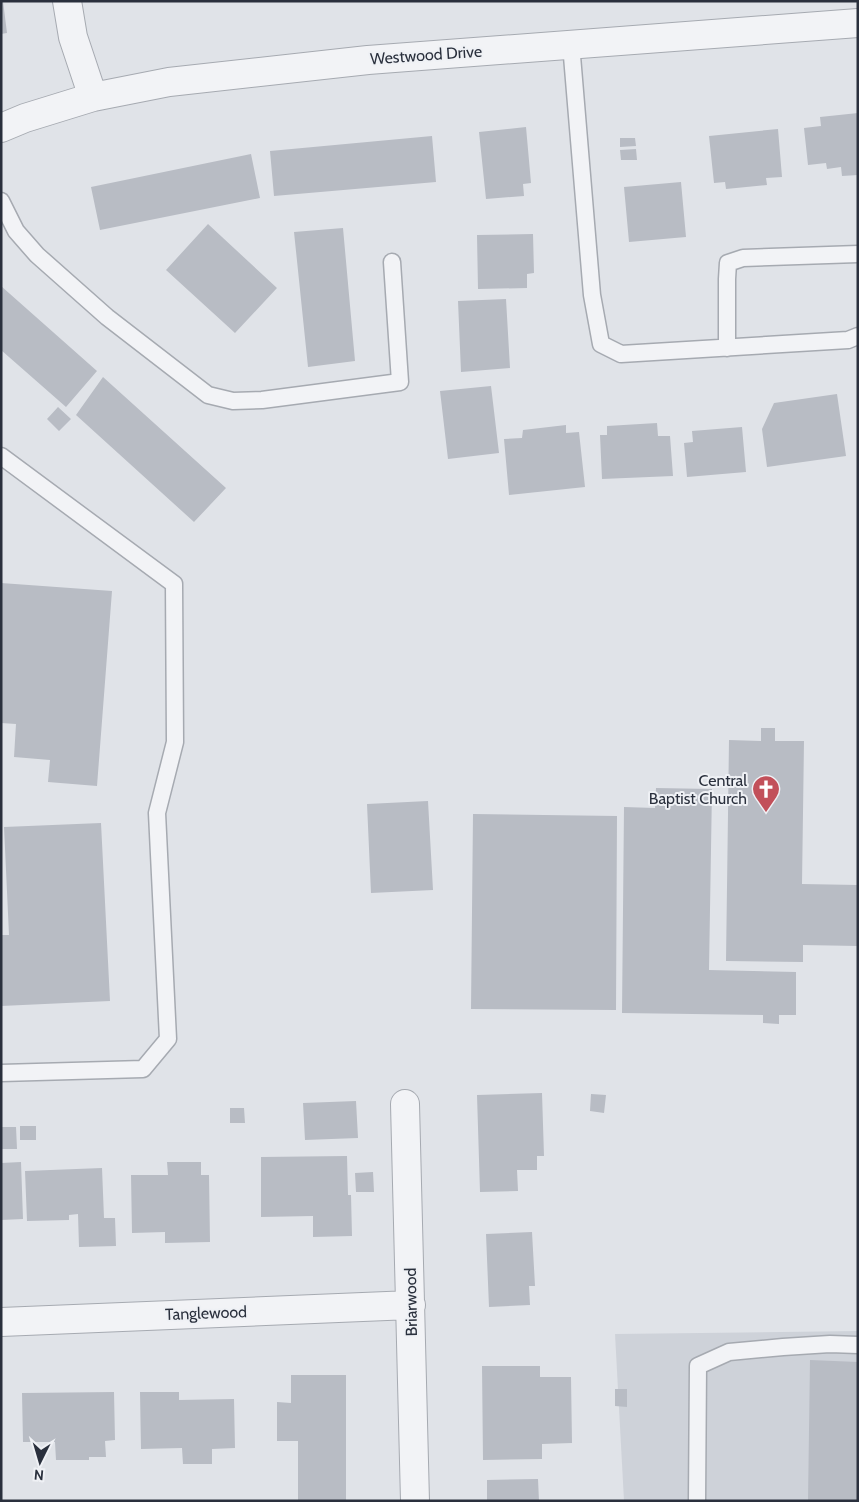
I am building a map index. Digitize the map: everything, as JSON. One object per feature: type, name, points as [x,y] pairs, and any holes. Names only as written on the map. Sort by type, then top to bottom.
[{"type":"street","points":[[67,1],[73,36],[93,97]]},
{"type":"street","name":"Westwood Drive","points":[[1,128],[25,118],[93,97],[168,82],[368,60],[858,23]]},
{"type":"street","name":"Briarwood","points":[[405,1104],[415,1501]]},
{"type":"street","name":"Tanglewood","points":[[1,1322],[411,1305]]},
{"type":"lane","points":[[571,44],[592,294],[601,344],[621,354],[848,340],[858,336]]},
{"type":"lane","points":[[1,201],[16,231],[37,255],[107,317],[208,395],[233,401],[262,400],[400,382],[392,262]]},
{"type":"lane","points":[[728,348],[728,263],[742,258],[858,254]]},
{"type":"lane","points":[[1,456],[174,584],[175,742],[157,813],[168,1039],[143,1069],[1,1074]]},
{"type":"lane","points":[[697,1501],[698,1366],[729,1352],[830,1344],[858,1345]]},
{"type":"shaded area","points":[[858,1331],[858,1501],[624,1501],[615,1334]]},
{"type":"building","points":[[1,1],[3,1],[7,33],[1,34]]},
{"type":"building","points":[[858,113],[858,175],[842,176],[841,167],[827,169],[826,163],[808,165],[804,128],[821,126],[820,117]]},
{"type":"building","points":[[526,127],[531,183],[523,184],[524,196],[486,199],[479,132]]},
{"type":"building","points":[[778,129],[782,177],[766,178],[767,185],[726,189],[725,182],[714,183],[709,136]]},
{"type":"building","points":[[432,136],[436,182],[274,196],[270,151]]},
{"type":"building","points":[[620,138],[635,138],[636,146],[620,147]]},
{"type":"building","points":[[636,149],[637,160],[621,160],[620,150]]},
{"type":"building","points":[[251,154],[260,198],[100,230],[91,187]]},
{"type":"building","points":[[681,182],[686,237],[629,242],[624,187]]},
{"type":"building","points":[[208,224],[277,288],[235,333],[166,270]]},
{"type":"building","points":[[343,228],[355,361],[308,367],[294,232]]},
{"type":"building","points":[[533,234],[534,273],[527,274],[527,288],[478,289],[477,235]]},
{"type":"building","points":[[1,286],[97,371],[66,407],[1,350]]},
{"type":"building","points":[[506,299],[510,368],[461,372],[458,301]]},
{"type":"building","points":[[103,377],[226,488],[194,522],[76,415]]},
{"type":"building","points":[[491,386],[499,453],[448,459],[440,391]]},
{"type":"building","points":[[837,394],[846,456],[767,467],[762,429],[774,403]]},
{"type":"building","points":[[58,407],[71,419],[59,431],[47,419]]},
{"type":"building","points":[[657,423],[658,436],[670,436],[673,476],[602,479],[600,435],[607,435],[607,426]]},
{"type":"building","points":[[566,425],[566,433],[579,432],[585,487],[509,495],[504,439],[522,438],[523,430]]},
{"type":"building","points":[[742,427],[746,472],[687,477],[684,443],[693,442],[692,431]]},
{"type":"building","points":[[1,583],[112,591],[97,786],[48,782],[50,760],[14,757],[16,724],[1,723]]},
{"type":"building","name":"Central Baptist Church","points":[[761,728],[775,728],[775,741],[804,741],[802,884],[858,885],[858,946],[803,945],[803,962],[726,961],[729,740],[761,741]]},
{"type":"building","points":[[656,788],[712,789],[709,970],[796,972],[796,1015],[779,1015],[779,1024],[763,1023],[763,1015],[622,1013],[624,807],[655,808]]},
{"type":"building","points":[[428,801],[433,890],[371,893],[367,804]]},
{"type":"building","points":[[473,814],[617,816],[616,1010],[471,1009]]},
{"type":"building","points":[[101,823],[110,1001],[1,1006],[1,935],[9,935],[4,827]]},
{"type":"building","points":[[542,1093],[544,1156],[537,1156],[537,1170],[517,1170],[518,1191],[480,1192],[477,1095]]},
{"type":"building","points":[[591,1094],[606,1095],[604,1113],[590,1111]]},
{"type":"building","points":[[356,1101],[358,1138],[305,1140],[303,1103]]},
{"type":"building","points":[[230,1108],[244,1108],[245,1123],[230,1123]]},
{"type":"building","points":[[20,1126],[36,1126],[36,1140],[20,1140]]},
{"type":"building","points":[[1,1127],[16,1127],[17,1149],[1,1149]]},
{"type":"building","points":[[347,1156],[348,1195],[351,1195],[352,1236],[313,1237],[313,1216],[261,1217],[261,1157]]},
{"type":"building","points":[[21,1162],[23,1219],[1,1220],[1,1163]]},
{"type":"building","points":[[167,1162],[201,1162],[201,1175],[209,1175],[210,1242],[165,1243],[165,1232],[132,1233],[131,1175],[168,1175]]},
{"type":"building","points":[[102,1168],[104,1218],[115,1218],[116,1246],[79,1247],[78,1214],[69,1215],[69,1220],[27,1221],[25,1171]]},
{"type":"building","points":[[373,1172],[374,1192],[356,1192],[355,1173]]},
{"type":"building","points":[[532,1232],[535,1286],[529,1286],[530,1305],[489,1307],[486,1234]]},
{"type":"building","points":[[810,1360],[858,1362],[858,1501],[808,1501]]},
{"type":"building","points":[[482,1366],[540,1366],[540,1377],[571,1377],[572,1443],[542,1444],[542,1459],[483,1460]]},
{"type":"building","points":[[291,1375],[346,1375],[346,1501],[298,1501],[298,1441],[277,1441],[277,1402],[291,1403]]},
{"type":"building","points":[[615,1389],[627,1389],[627,1407],[615,1406]]},
{"type":"building","points":[[114,1392],[115,1440],[105,1441],[106,1457],[89,1457],[89,1460],[56,1460],[55,1442],[23,1442],[22,1393]]},
{"type":"building","points":[[140,1392],[179,1392],[179,1400],[234,1399],[235,1448],[212,1449],[212,1464],[183,1464],[182,1448],[141,1449]]},
{"type":"building","points":[[538,1479],[539,1501],[487,1501],[487,1480]]},
{"type":"place","name":"Central Baptist Church","points":[[766,813]]}]
